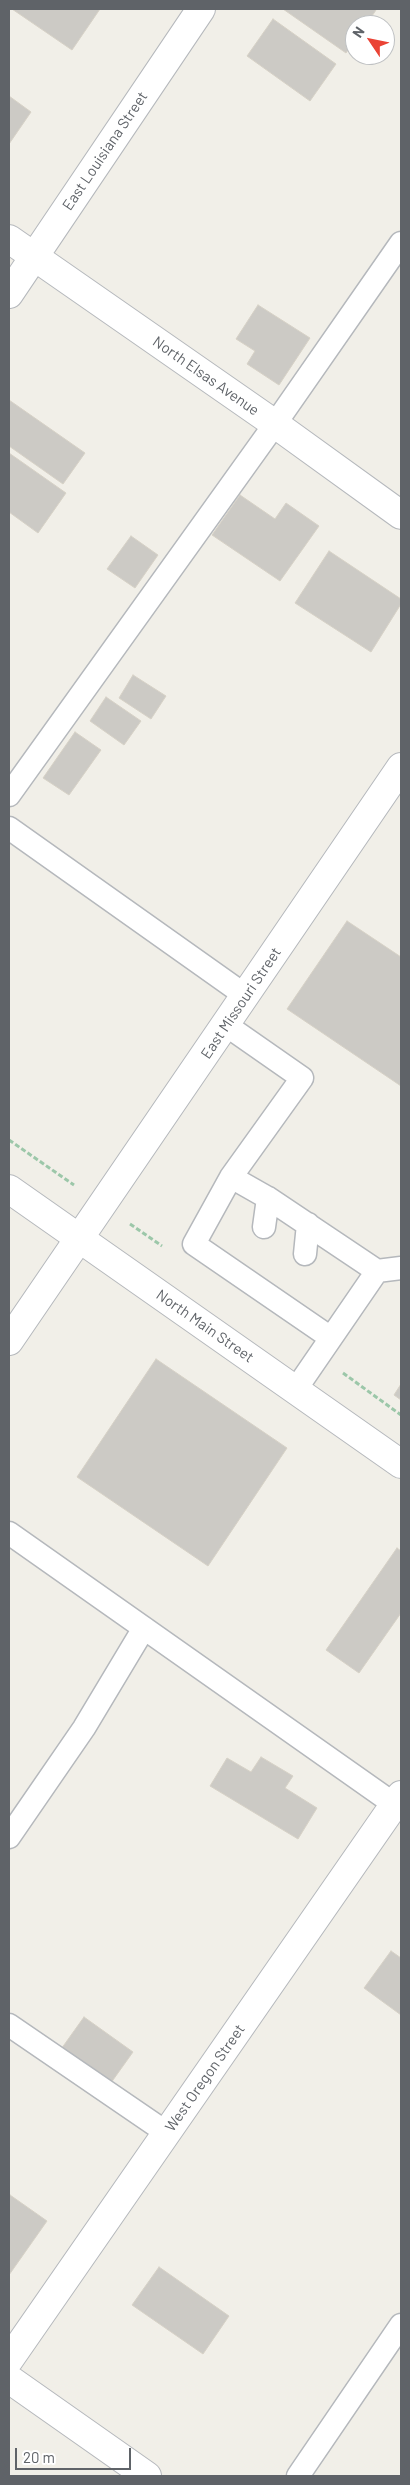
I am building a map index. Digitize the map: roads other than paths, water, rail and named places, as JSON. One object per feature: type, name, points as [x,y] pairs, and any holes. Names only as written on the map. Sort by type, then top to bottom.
[{"type":"street","name":"East Louisiana Street","points":[[9,294],[201,9]]},
{"type":"street","name":"North Elsas Avenue","points":[[9,239],[275,424],[401,515]]},
{"type":"street","name":"East Missouri Street","points":[[9,1342],[401,767]]},
{"type":"street","name":"North Main Street","points":[[9,1189],[401,1464]]},
{"type":"street","name":"West Oregon Street","points":[[9,2360],[399,1803]]},
{"type":"street","points":[[9,2379],[146,2476]]},
{"type":"lane","points":[[9,795],[275,424],[401,243]]},
{"type":"lane","points":[[9,828],[246,996]]},
{"type":"lane","points":[[226,1025],[302,1078],[231,1177],[194,1244],[255,1279],[296,1308],[331,1338]]},
{"type":"lane","points":[[231,1177],[268,1198],[377,1271],[401,1268]]},
{"type":"lane","points":[[264,1227],[268,1198]]},
{"type":"lane","points":[[305,1254],[308,1224]]},
{"type":"lane","points":[[296,1389],[377,1271]]},
{"type":"lane","points":[[9,1533],[399,1803]]},
{"type":"lane","points":[[9,1837],[84,1728],[144,1628]]},
{"type":"lane","points":[[9,2025],[167,2132]]},
{"type":"lane","points":[[298,2476],[401,2325]]}]
